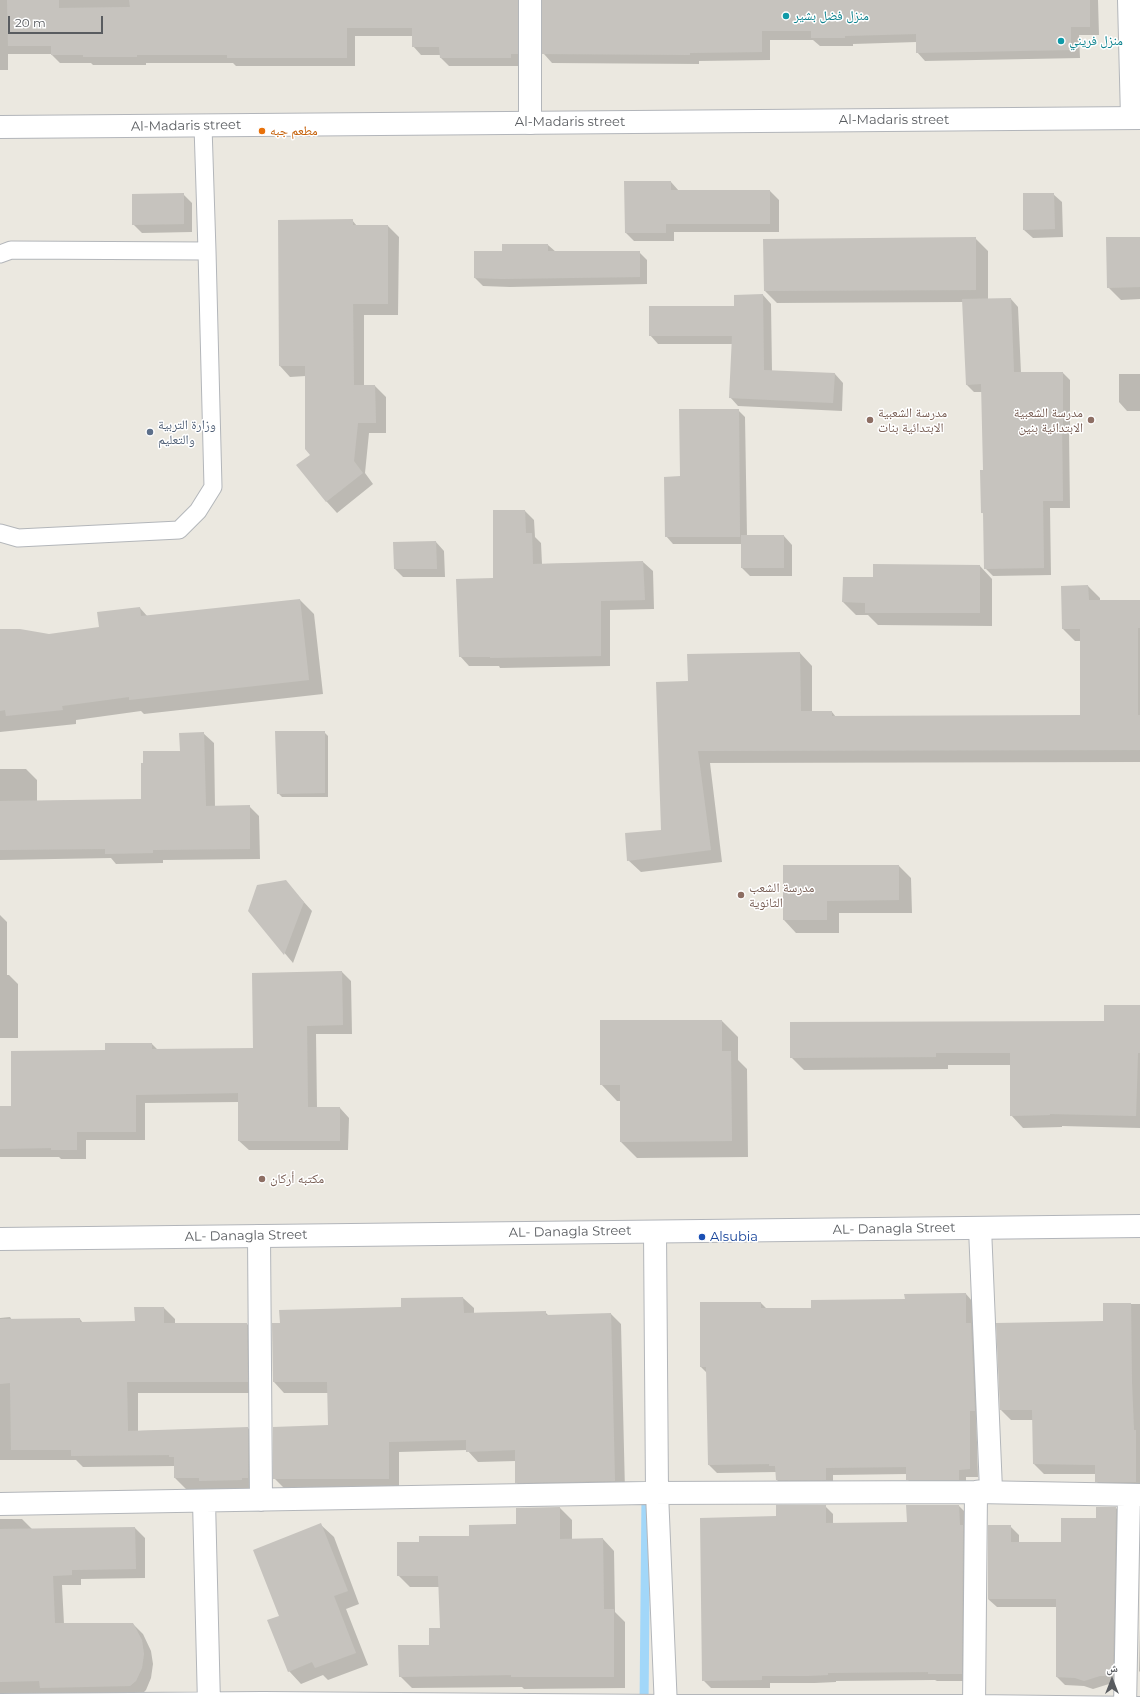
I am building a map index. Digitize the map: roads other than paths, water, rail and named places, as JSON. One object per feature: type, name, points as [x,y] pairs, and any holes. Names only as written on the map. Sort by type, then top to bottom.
[{"type":"street","points":[[530,0],[530,122]]},
{"type":"street","points":[[1129,0],[1136,118]]},
{"type":"street","name":"Al-Madaris street","points":[[0,128],[530,122],[1136,118]]},
{"type":"street","name":"AL- Danagla Street","points":[[0,1239],[1140,1226]]},
{"type":"street","points":[[976,1492],[991,1490],[980,1228]]},
{"type":"street","points":[[655,1232],[657,1494],[666,1707]]},
{"type":"street","points":[[259,1236],[261,1500]]},
{"type":"street","points":[[974,1706],[976,1492]]},
{"type":"street","points":[[0,1504],[657,1494],[976,1492],[1135,1495],[1125,1708]]},
{"type":"street","points":[[204,1501],[209,1704]]},
{"type":"street","points":[[0,1705],[209,1704],[263,1706],[666,1707],[974,1706],[1140,1708]]},
{"type":"lane","points":[[0,532],[18,538],[179,530],[198,511],[213,487],[203,126]]},
{"type":"lane","points":[[0,254],[11,250],[207,251]]},
{"type":"waterway","points":[[644,1707],[646,1493]]},
{"type":"place","name":"منزل فضل بشير","points":[[786,16]]},
{"type":"place","name":"منزل فريني","points":[[1061,41]]},
{"type":"place","name":"مطعم جبه","points":[[262,131]]},
{"type":"place","name":"مدرسة الشعبية الابتدائية بنات","points":[[870,420]]},
{"type":"place","name":"مدرسة الشعبية الابتدائية بنين","points":[[1091,420]]},
{"type":"place","name":"وزارة التربية والتعليم","points":[[150,432]]},
{"type":"place","name":"مدرسة الشعب الثانوية","points":[[741,895]]},
{"type":"place","name":"مكتبه أركان","points":[[262,1179]]},
{"type":"place","name":"Alsubia","points":[[702,1237]]}]
